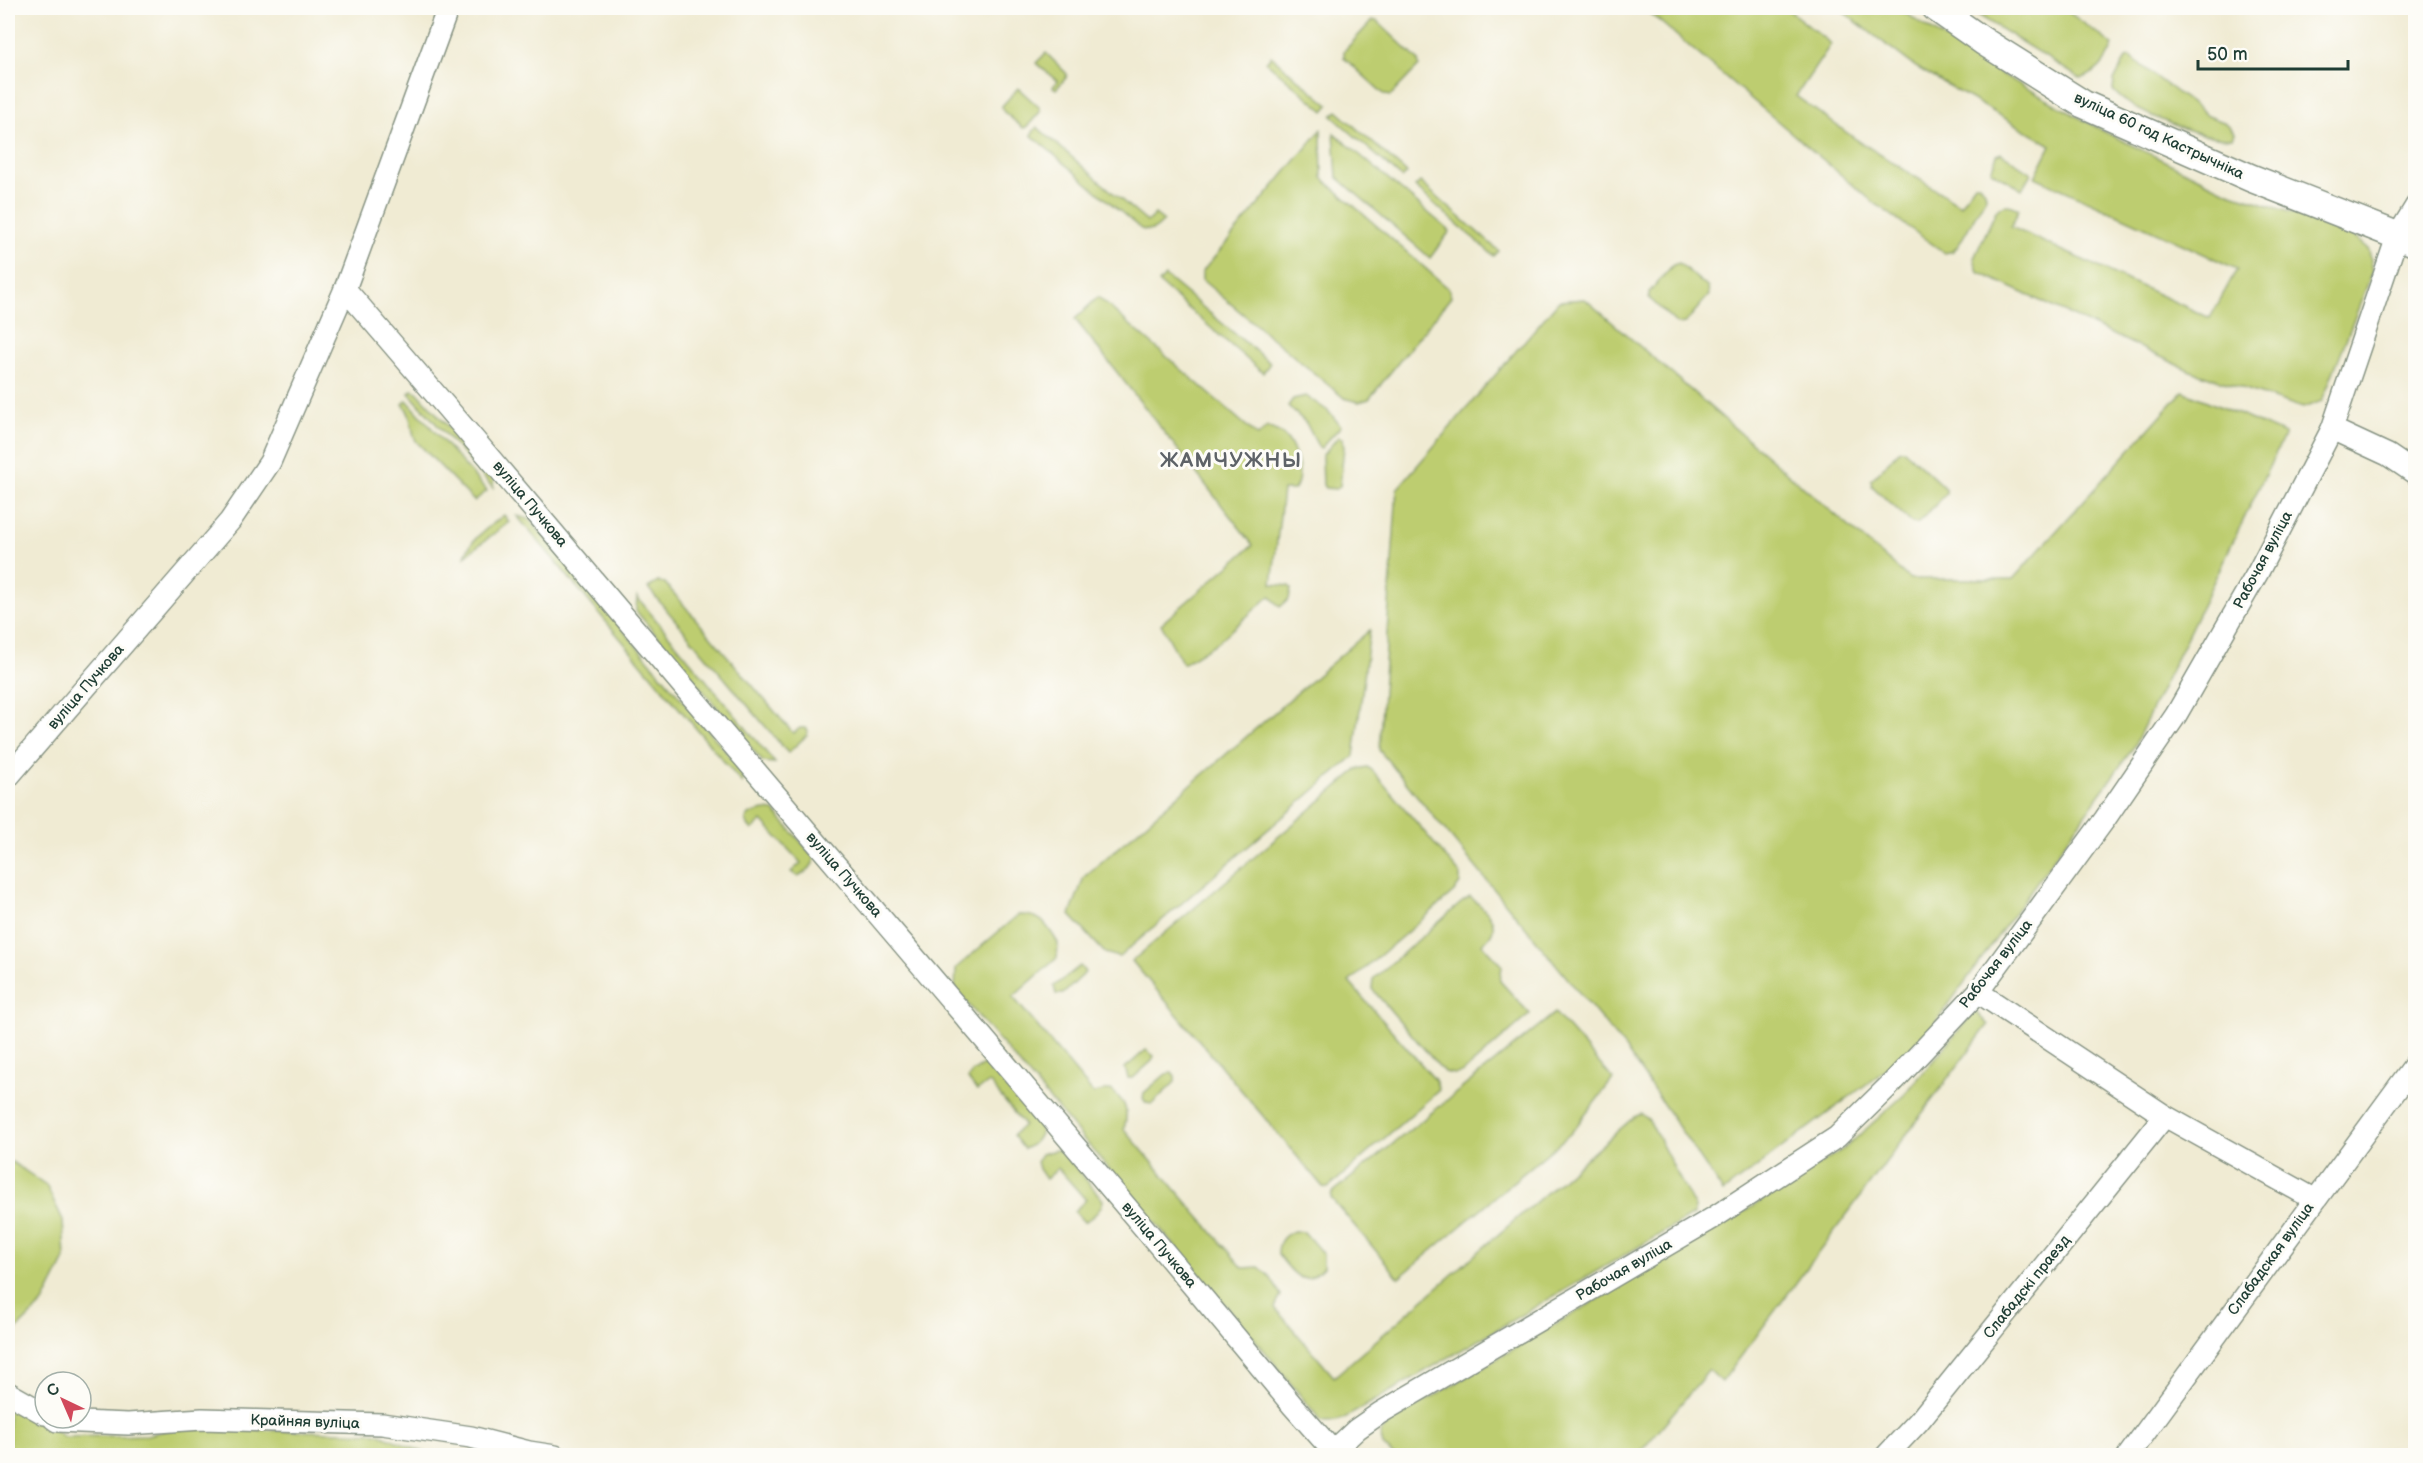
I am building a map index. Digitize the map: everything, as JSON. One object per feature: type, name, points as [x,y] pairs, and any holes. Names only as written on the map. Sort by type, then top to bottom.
[{"type":"street","name":"вуліца Пучкова","points":[[8,777],[230,521],[270,462],[345,289],[448,8]]},
{"type":"street","name":"вуліца 60 год Кастрычніка","points":[[1936,8],[1983,41],[2083,104],[2251,178],[2406,240]]},
{"type":"street","points":[[2406,240],[2415,206]]},
{"type":"street","name":"Рабочая вуліца","points":[[1336,1454],[1380,1413],[1713,1218],[1837,1137],[1893,1082],[1977,992],[2105,819],[2176,715],[2258,572],[2332,429],[2406,240]]},
{"type":"street","name":"вуліца Пучкова","points":[[345,289],[519,490],[1336,1454]]},
{"type":"street","points":[[2332,429],[2388,455],[2415,474]]},
{"type":"street","points":[[1977,992],[2165,1116],[2314,1199]]},
{"type":"street","name":"Слабадская вуліца","points":[[2128,1455],[2415,1063]]},
{"type":"street","name":"Слабадскі праезд","points":[[1886,1455],[1919,1421],[2165,1116]]},
{"type":"street","points":[[8,1393],[33,1407]]},
{"type":"street","name":"Крайняя вуліца","points":[[93,1422],[128,1424],[202,1419],[382,1425],[471,1437],[529,1452],[555,1455]]},
{"type":"green space","points":[[1644,8],[1786,8],[1831,44],[1796,96],[1857,140],[1960,205],[1975,184],[1979,184],[1985,191],[1986,197],[1958,246],[1953,251],[1945,253],[1873,202]]},
{"type":"green space","points":[[1838,8],[1898,8],[1980,62],[2105,132],[2226,191],[2347,231],[2369,250],[2373,271],[2322,401],[2303,408],[2191,371],[1978,272],[1974,258],[1996,211],[2007,205],[2019,209],[2011,227],[2210,318],[2237,269],[2035,177],[2051,145],[1916,67]]},
{"type":"green space","points":[[1967,8],[2063,8],[2113,45],[2101,66],[2081,79]]},
{"type":"green space","points":[[1372,21],[1377,21],[1418,60],[1419,66],[1390,96],[1385,95],[1344,58],[1344,51]]},
{"type":"green space","points":[[1046,53],[1067,74],[1056,89],[1053,87],[1057,81],[1036,63]]},
{"type":"green space","points":[[1271,56],[1329,105],[1324,111],[1266,62]]},
{"type":"green space","points":[[2130,57],[2208,116],[2226,123],[2234,133],[2232,138],[2204,134],[2169,123],[2151,116],[2122,99],[2113,90],[2114,81],[2126,58]]},
{"type":"green space","points":[[1018,88],[1040,108],[1040,112],[1027,127],[1023,128],[1003,111],[1002,106]]},
{"type":"green space","points":[[1337,111],[1407,173],[1402,178],[1332,116]]},
{"type":"green space","points":[[1037,127],[1147,222],[1155,214],[1164,221],[1154,230],[1141,229],[1031,135]]},
{"type":"green space","points":[[1321,130],[1322,178],[1449,289],[1451,297],[1369,399],[1359,402],[1344,398],[1202,280],[1202,272]]},
{"type":"green space","points":[[1334,133],[1450,231],[1430,258],[1337,177]]},
{"type":"green space","points":[[2001,153],[2031,173],[2022,189],[1991,171],[1997,155]]},
{"type":"green space","points":[[1420,182],[1499,251],[1494,256],[1415,187]]},
{"type":"green space","points":[[1679,263],[1708,288],[1709,295],[1685,323],[1677,324],[1649,298],[1649,292],[1673,265]]},
{"type":"green space","points":[[1165,276],[1270,363],[1263,373],[1159,283]]},
{"type":"green space","points":[[1098,297],[1258,436],[1267,427],[1284,435],[1298,465],[1299,478],[1294,490],[1283,490],[1272,584],[1289,586],[1291,589],[1289,599],[1280,607],[1270,596],[1218,642],[1183,664],[1161,624],[1253,545],[1075,319]]},
{"type":"green space","points":[[1585,299],[1910,579],[2013,579],[2183,391],[2285,434],[2133,748],[1921,1043],[1723,1192],[1625,1048],[1379,750],[1397,489],[1559,301]]},
{"type":"green space","points":[[412,390],[417,392],[494,477],[493,488],[409,393]]},
{"type":"green space","points":[[1306,396],[1328,411],[1341,426],[1321,448],[1306,423],[1288,406],[1293,399]]},
{"type":"green space","points":[[407,400],[487,491],[474,501],[416,441],[403,404]]},
{"type":"green space","points":[[1338,437],[1342,438],[1344,447],[1340,486],[1336,489],[1325,488],[1322,456]]},
{"type":"green space","points":[[1900,450],[1904,450],[1946,489],[1946,494],[1917,524],[1912,523],[1872,486],[1871,480]]},
{"type":"green space","points":[[504,515],[509,522],[465,556],[476,538]]},
{"type":"green space","points":[[517,516],[529,519],[741,769],[744,777],[742,783]]},
{"type":"green space","points":[[658,582],[665,583],[793,733],[800,728],[806,728],[807,735],[788,753],[648,588]]},
{"type":"green space","points":[[637,597],[775,763],[763,762],[636,611]]},
{"type":"green space","points":[[1370,630],[1354,756],[1119,957],[1105,953],[1070,915],[1084,877]]},
{"type":"green space","points":[[1367,767],[1372,770],[1460,874],[1460,883],[1454,892],[1349,982],[1435,1080],[1439,1090],[1328,1188],[1323,1187],[1132,961],[1358,769]]},
{"type":"green space","points":[[764,810],[774,811],[815,858],[804,874],[798,877],[791,872],[801,863],[762,821],[752,830],[747,824],[746,819],[750,814]]},
{"type":"green space","points":[[1470,897],[1485,911],[1493,924],[1492,933],[1482,944],[1502,966],[1500,981],[1530,1014],[1462,1073],[1454,1074],[1444,1072],[1372,989],[1373,979]]},
{"type":"green space","points":[[1018,915],[1038,918],[1050,930],[1058,943],[1057,958],[1013,997],[1093,1093],[1111,1090],[1120,1098],[1126,1111],[1124,1129],[1243,1268],[1259,1267],[1270,1277],[1281,1295],[1275,1308],[1334,1377],[1634,1117],[1641,1114],[1649,1120],[1695,1208],[1693,1215],[1347,1417],[1335,1421],[1321,1421],[1258,1343],[955,989],[956,968]]},
{"type":"green space","points":[[1080,966],[1085,972],[1083,975],[1063,994],[1056,994],[1054,986]]},
{"type":"green space","points":[[1975,1011],[1988,1025],[1722,1382],[1709,1370],[1638,1455],[1394,1456],[1383,1445],[1380,1433],[1390,1422],[1720,1227],[1845,1148],[1905,1094]]},
{"type":"green space","points":[[1555,1013],[1613,1079],[1571,1133],[1399,1278],[1331,1198],[1332,1193]]},
{"type":"green space","points":[[1146,1050],[1154,1056],[1152,1061],[1133,1078],[1128,1078],[1125,1068]]},
{"type":"green space","points":[[985,1064],[1042,1122],[1038,1138],[1024,1149],[1013,1135],[1024,1125],[989,1082],[977,1091],[968,1079],[972,1072]]},
{"type":"green space","points":[[1172,1073],[1175,1082],[1152,1104],[1146,1103],[1143,1098],[1144,1093],[1166,1074]]},
{"type":"green space","points":[[1055,1150],[1062,1151],[1103,1200],[1097,1213],[1084,1222],[1074,1211],[1086,1200],[1058,1168],[1046,1179],[1039,1169],[1037,1161],[1041,1154]]},
{"type":"green space","points":[[8,1162],[12,1162],[46,1185],[63,1220],[65,1259],[43,1303],[8,1338]]},
{"type":"green space","points":[[1294,1231],[1304,1232],[1323,1254],[1323,1267],[1309,1278],[1293,1273],[1278,1255],[1282,1240]]},
{"type":"green space","points":[[8,1402],[33,1415],[33,1430],[55,1430],[64,1437],[147,1435],[176,1428],[377,1433],[435,1455],[9,1456]]},
{"type":"district","name":"ЖАМЧУЖНЫ","points":[[1231,460]]}]
